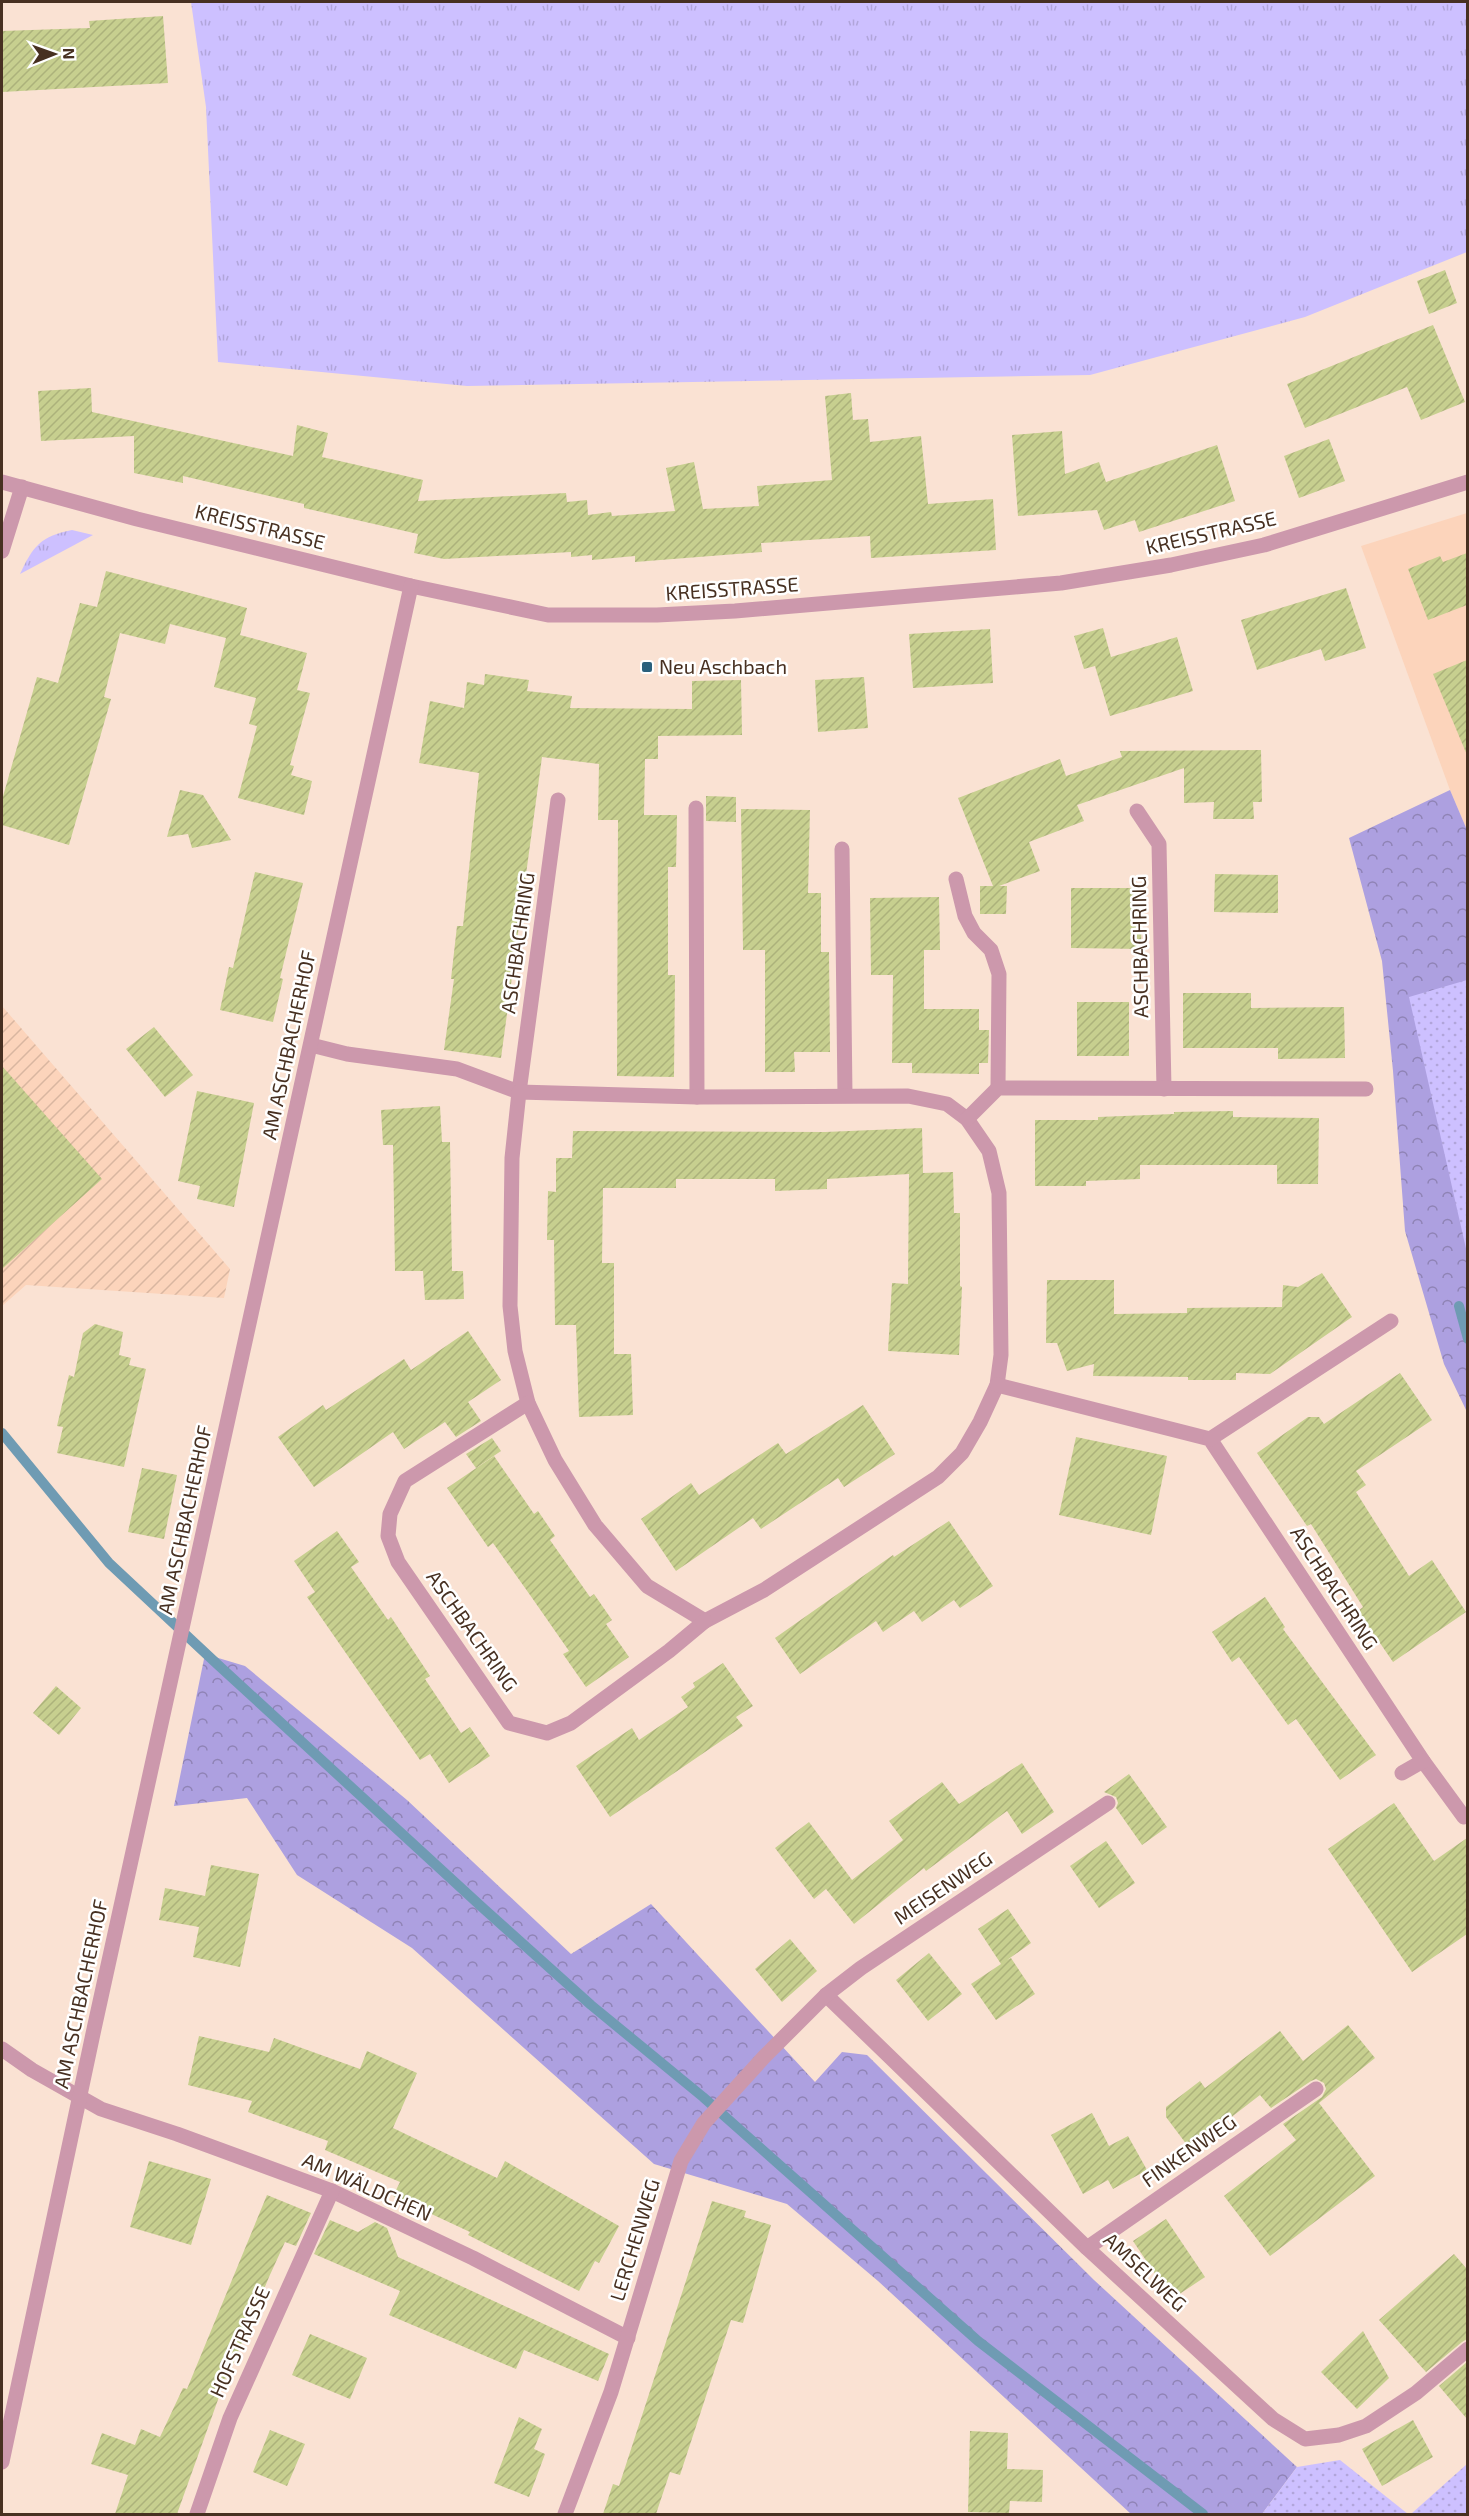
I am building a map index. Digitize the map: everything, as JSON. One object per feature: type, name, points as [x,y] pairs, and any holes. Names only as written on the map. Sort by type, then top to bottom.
[{"type":"street","name":"KREISSTRASSE","points":[[2,482],[137,519],[411,586],[548,615],[657,615],[747,610],[1061,583],[1171,565],[1264,545],[1467,482]]},
{"type":"street","points":[[2,550],[22,487]]},
{"type":"street","name":"AM ASCHBACHERHOF","points":[[2,2462],[411,586]]},
{"type":"street","name":"ASCHBACHRING","points":[[558,800],[512,1158],[510,1306],[515,1351],[528,1403],[555,1460],[596,1525],[647,1586],[705,1621]]},
{"type":"street","points":[[696,808],[697,1097]]},
{"type":"street","name":"ASCHBACHRING","points":[[1137,811],[1159,844],[1164,1089]]},
{"type":"street","points":[[842,849],[845,1095]]},
{"type":"street","points":[[956,879],[965,916],[974,933],[991,950],[999,974],[998,1088],[967,1119]]},
{"type":"street","name":"ASCHBACHRING","points":[[311,1045],[347,1054],[457,1069],[519,1092],[697,1097],[908,1096],[947,1104],[967,1119],[989,1151],[999,1193],[1001,1354],[997,1385],[980,1422],[962,1453],[938,1477],[765,1590],[705,1621],[669,1651],[571,1723],[547,1733],[509,1723],[398,1562],[388,1536],[390,1514],[405,1481],[528,1403]]},
{"type":"street","points":[[998,1088],[1366,1089]]},
{"type":"street","points":[[997,1385],[1210,1439],[1391,1321]]},
{"type":"street","name":"ASCHBACHRING","points":[[1210,1439],[1423,1761],[1464,1817]]},
{"type":"street","points":[[1402,1773],[1423,1761]]},
{"type":"street","name":"MEISENWEG","points":[[806,2013],[861,1968],[1108,1803]]},
{"type":"street","name":"AMSELWEG","points":[[826,1995],[1087,2248],[1273,2419],[1305,2439],[1339,2435],[1366,2426],[1416,2393],[1467,2349]]},
{"type":"street","name":"LERCHENWEG","points":[[565,2514],[628,2338],[681,2161],[704,2123],[806,2013]]},
{"type":"street","name":"AM WÄLDCHEN","points":[[2,2049],[80,2098],[121,2117],[177,2134],[332,2191],[473,2258],[628,2338]]},
{"type":"street","name":"FINKENWEG","points":[[1087,2248],[1316,2089]]},
{"type":"street","name":"HOFSTRASSE","points":[[197,2514],[230,2418],[332,2191]]},
{"type":"shaded area","points":[[1467,513],[1467,830],[1450,790],[1361,546]]},
{"type":"shaded area","points":[[2,1006],[230,1269],[224,1298],[26,1285],[2,1306]]},
{"type":"green space","points":[[191,2],[1467,2],[1467,252],[1305,317],[1090,375],[467,386],[218,362],[206,107]]},
{"type":"green space","points":[[72,530],[93,535],[20,574],[29,556],[39,544],[53,535]]},
{"type":"green space","points":[[1450,790],[1467,830],[1467,1412],[1444,1364],[1405,1231],[1382,961],[1349,838]]},
{"type":"green space","points":[[1468,980],[1467,1253],[1409,997]]},
{"type":"green space","points":[[205,1654],[245,1666],[407,1800],[571,1954],[651,1904],[815,2082],[842,2052],[867,2055],[1094,2280],[1297,2467],[1262,2514],[1131,2514],[878,2281],[787,2204],[654,2164],[412,1948],[297,1875],[247,1798],[174,1806]]},
{"type":"green space","points":[[1340,2460],[1408,2514],[1262,2514],[1297,2467]]},
{"type":"green space","points":[[1467,2464],[1467,2514],[1411,2514]]},
{"type":"building","points":[[163,16],[168,83],[2,92],[2,31],[90,28],[89,21]]},
{"type":"building","points":[[1445,270],[1457,303],[1429,314],[1417,281]]},
{"type":"building","points":[[1433,325],[1465,402],[1421,420],[1407,387],[1305,428],[1287,384]]},
{"type":"building","points":[[91,388],[92,412],[293,456],[297,425],[328,433],[322,457],[423,480],[418,501],[566,493],[567,502],[587,500],[588,515],[611,512],[612,516],[675,511],[666,468],[694,462],[703,509],[759,506],[757,486],[832,480],[825,396],[851,393],[853,420],[868,419],[870,442],[921,436],[928,504],[993,499],[996,550],[871,558],[870,536],[761,543],[762,552],[635,562],[635,556],[592,560],[592,555],[571,557],[571,552],[444,559],[414,553],[418,534],[304,508],[304,504],[183,476],[183,483],[134,473],[134,436],[41,441],[38,391]]},
{"type":"building","points":[[1062,431],[1065,474],[1099,462],[1106,482],[1217,445],[1235,501],[1139,532],[1135,520],[1104,530],[1097,510],[1018,516],[1012,435]]},
{"type":"building","points":[[1329,439],[1345,481],[1299,498],[1284,456]]},
{"type":"building","points":[[1467,553],[1467,605],[1428,620],[1408,569],[1440,556],[1443,562]]},
{"type":"building","points":[[106,571],[247,608],[240,635],[307,653],[297,690],[310,693],[290,765],[294,766],[291,775],[312,781],[304,815],[238,798],[257,726],[249,724],[256,698],[214,687],[226,638],[170,624],[165,644],[120,633],[104,697],[111,699],[69,845],[2,825],[2,800],[37,677],[58,683],[80,603],[97,607]]},
{"type":"building","points":[[1346,588],[1366,648],[1325,661],[1321,649],[1257,670],[1241,620]]},
{"type":"building","points":[[1103,628],[1111,657],[1177,637],[1193,691],[1110,716],[1095,666],[1084,669],[1074,636]]},
{"type":"building","points":[[990,629],[993,683],[913,688],[909,634]]},
{"type":"building","points":[[1467,660],[1467,755],[1433,674]]},
{"type":"building","points":[[485,674],[529,680],[527,691],[572,696],[570,708],[692,709],[692,681],[741,680],[742,735],[658,736],[658,759],[645,759],[644,815],[677,815],[676,867],[668,867],[668,975],[675,975],[674,1077],[617,1076],[618,820],[598,820],[599,764],[542,757],[501,1058],[444,1050],[454,979],[451,979],[457,926],[463,926],[479,773],[419,763],[430,701],[464,708],[467,682],[484,685]]},
{"type":"building","points":[[864,677],[868,728],[818,732],[815,680]]},
{"type":"building","points":[[1261,750],[1262,802],[1253,802],[1254,819],[1213,819],[1214,802],[1184,803],[1184,768],[1077,805],[1084,821],[1029,842],[1040,871],[999,886],[1007,886],[1006,914],[980,914],[980,886],[993,886],[958,798],[1060,759],[1066,776],[1122,757],[1120,751]]},
{"type":"building","points":[[180,790],[203,795],[231,840],[192,848],[188,834],[167,837]]},
{"type":"building","points":[[706,796],[736,797],[736,822],[706,821]]},
{"type":"building","points":[[741,809],[810,810],[808,893],[821,893],[821,952],[829,952],[830,1052],[794,1052],[795,1072],[765,1072],[765,950],[743,950]]},
{"type":"building","points":[[255,872],[303,883],[280,978],[283,979],[273,1022],[220,1010],[229,967],[233,968]]},
{"type":"building","points":[[1215,874],[1278,875],[1278,913],[1214,912]]},
{"type":"building","points":[[1071,888],[1142,888],[1141,949],[1071,948]]},
{"type":"building","points":[[939,897],[940,950],[924,950],[924,1009],[979,1009],[979,1030],[989,1030],[988,1063],[979,1063],[979,1074],[912,1073],[912,1063],[892,1063],[893,975],[871,975],[870,898]]},
{"type":"building","points":[[1183,993],[1251,993],[1251,1008],[1344,1007],[1345,1058],[1278,1059],[1278,1048],[1183,1048]]},
{"type":"building","points":[[1077,1002],[1129,1002],[1129,1056],[1077,1056]]},
{"type":"building","points":[[154,1027],[193,1075],[165,1097],[126,1049]]},
{"type":"building","points":[[2,1066],[102,1179],[2,1269]]},
{"type":"building","points":[[197,1091],[254,1103],[234,1207],[197,1199],[200,1186],[178,1181]]},
{"type":"building","points":[[440,1106],[442,1142],[450,1142],[452,1271],[463,1271],[464,1299],[425,1300],[423,1271],[395,1271],[393,1145],[383,1145],[381,1110]]},
{"type":"building","points":[[1233,1111],[1233,1117],[1319,1118],[1318,1184],[1277,1184],[1277,1165],[1140,1165],[1140,1179],[1086,1181],[1086,1186],[1035,1186],[1035,1120],[1098,1120],[1098,1117]]},
{"type":"building","points":[[922,1128],[923,1173],[953,1172],[954,1213],[960,1213],[960,1286],[962,1287],[959,1355],[888,1351],[892,1283],[908,1284],[909,1174],[827,1179],[827,1189],[775,1191],[775,1179],[676,1179],[676,1188],[603,1188],[602,1263],[614,1263],[614,1354],[631,1354],[633,1415],[579,1417],[576,1325],[555,1325],[554,1240],[547,1240],[548,1191],[556,1192],[556,1158],[572,1158],[573,1131],[825,1132]]},
{"type":"building","points":[[1322,1273],[1352,1317],[1270,1374],[1236,1373],[1236,1380],[1093,1376],[1094,1364],[1067,1371],[1057,1343],[1046,1343],[1047,1280],[1114,1280],[1114,1314],[1187,1313],[1187,1308],[1282,1307],[1283,1285],[1298,1287]]},
{"type":"building","points":[[95,1324],[123,1332],[119,1355],[131,1358],[129,1365],[146,1369],[124,1467],[57,1453],[63,1427],[57,1426],[69,1375],[74,1377],[83,1333]]},
{"type":"building","points":[[468,1331],[501,1380],[468,1402],[481,1421],[456,1437],[445,1422],[404,1449],[393,1432],[314,1487],[278,1437],[323,1405],[326,1410],[404,1359],[411,1370]]},
{"type":"building","points":[[1400,1373],[1432,1420],[1356,1471],[1366,1485],[1356,1492],[1409,1576],[1432,1560],[1466,1612],[1393,1662],[1358,1611],[1363,1607],[1311,1524],[1307,1526],[1257,1453],[1308,1417],[1319,1417],[1324,1424]]},
{"type":"building","points":[[863,1405],[895,1454],[844,1487],[838,1478],[761,1529],[753,1518],[676,1571],[641,1519],[691,1483],[699,1495],[778,1443],[786,1454]]},
{"type":"building","points":[[1076,1437],[1167,1456],[1151,1535],[1059,1515]]},
{"type":"building","points":[[492,1438],[501,1451],[476,1468],[466,1454]]},
{"type":"building","points":[[494,1456],[534,1514],[538,1511],[555,1536],[550,1540],[590,1597],[594,1594],[612,1620],[606,1624],[629,1657],[586,1687],[563,1654],[569,1651],[530,1595],[493,1543],[488,1547],[447,1488]]},
{"type":"building","points":[[142,1468],[177,1475],[164,1539],[128,1532]]},
{"type":"building","points":[[949,1521],[993,1586],[960,1608],[954,1600],[922,1622],[914,1611],[883,1632],[876,1621],[800,1674],[775,1638],[893,1555],[894,1557]]},
{"type":"building","points":[[337,1531],[359,1562],[351,1567],[388,1620],[391,1617],[430,1676],[425,1679],[461,1733],[470,1727],[490,1756],[449,1783],[430,1754],[420,1760],[307,1597],[315,1592],[294,1561]]},
{"type":"building","points":[[1265,1597],[1285,1627],[1283,1629],[1376,1755],[1340,1780],[1296,1719],[1288,1725],[1239,1657],[1232,1662],[1212,1632]]},
{"type":"building","points":[[723,1663],[753,1706],[736,1717],[743,1726],[610,1817],[576,1766],[632,1728],[639,1740],[688,1707],[681,1697],[695,1687],[693,1683]]},
{"type":"building","points":[[56,1686],[81,1708],[59,1735],[33,1713]]},
{"type":"building","points":[[1022,1763],[1054,1812],[1022,1834],[1007,1811],[926,1871],[924,1868],[854,1924],[826,1889],[814,1899],[775,1848],[809,1822],[852,1880],[903,1840],[889,1821],[942,1782],[959,1804]]},
{"type":"building","points":[[1129,1774],[1167,1827],[1142,1845],[1116,1808],[1118,1803],[1116,1797],[1104,1792]]},
{"type":"building","points":[[1394,1803],[1434,1861],[1467,1838],[1467,1934],[1412,1972],[1328,1849]]},
{"type":"building","points":[[1106,1841],[1135,1883],[1099,1908],[1070,1866]]},
{"type":"building","points":[[211,1865],[259,1874],[240,1967],[193,1957],[199,1927],[159,1920],[165,1888],[205,1896]]},
{"type":"building","points":[[1008,1909],[1031,1943],[1007,1960],[1011,1958],[1035,1994],[996,2020],[971,1984],[1001,1964],[978,1929]]},
{"type":"building","points":[[790,1939],[817,1971],[782,2002],[755,1969]]},
{"type":"building","points":[[929,1953],[962,1994],[928,2021],[896,1980]]},
{"type":"building","points":[[1348,2025],[1375,2058],[1319,2103],[1375,2176],[1270,2256],[1224,2196],[1296,2140],[1283,2124],[1322,2097],[1326,2089],[1324,2083],[1316,2079],[1311,2081],[1271,2108],[1260,2095],[1190,2149],[1166,2117],[1166,2107],[1200,2081],[1205,2088],[1280,2031],[1303,2061]]},
{"type":"building","points":[[199,2036],[269,2052],[274,2038],[360,2069],[367,2051],[417,2073],[393,2128],[497,2178],[505,2161],[619,2226],[599,2263],[595,2261],[579,2291],[468,2235],[470,2232],[393,2196],[400,2182],[325,2150],[328,2141],[248,2112],[252,2101],[188,2085]]},
{"type":"building","points":[[1092,2113],[1109,2146],[1128,2136],[1147,2170],[1113,2189],[1108,2180],[1083,2194],[1051,2135]]},
{"type":"building","points":[[149,2161],[211,2179],[191,2245],[130,2227]]},
{"type":"building","points":[[267,2195],[311,2213],[296,2246],[285,2242],[269,2277],[231,2369],[229,2369],[177,2514],[115,2514],[128,2475],[91,2464],[102,2433],[135,2445],[141,2429],[160,2437],[183,2388],[187,2389]]},
{"type":"building","points":[[712,2201],[746,2211],[744,2217],[771,2225],[743,2323],[731,2320],[680,2475],[670,2472],[656,2514],[603,2514],[613,2484],[619,2486]]},
{"type":"building","points":[[1166,2219],[1205,2277],[1172,2299],[1133,2241]]},
{"type":"building","points":[[330,2220],[358,2232],[375,2222],[387,2228],[398,2257],[609,2354],[598,2381],[524,2350],[516,2369],[389,2315],[400,2291],[314,2254]]},
{"type":"building","points":[[1454,2254],[1467,2269],[1467,2339],[1426,2372],[1379,2320]]},
{"type":"building","points":[[1363,2331],[1389,2378],[1357,2409],[1321,2372]]},
{"type":"building","points":[[310,2334],[367,2358],[350,2399],[292,2375]]},
{"type":"building","points":[[1467,2362],[1467,2419],[1439,2386]]},
{"type":"building","points":[[519,2417],[542,2429],[534,2449],[545,2454],[529,2497],[494,2483]]},
{"type":"building","points":[[1413,2420],[1433,2457],[1382,2486],[1362,2449]]},
{"type":"building","points":[[270,2430],[305,2444],[287,2486],[253,2472]]},
{"type":"building","points":[[970,2431],[1008,2433],[1007,2469],[1043,2470],[1042,2502],[1010,2501],[1009,2513],[968,2512]]},
{"type":"waterway","points":[[1459,1306],[1468,1339]]},
{"type":"waterway","points":[[2,1433],[109,1563],[484,1909],[591,2005],[703,2097],[978,2341],[1203,2514]]},
{"type":"place","name":"Neu Aschbach","points":[[647,667]]}]
